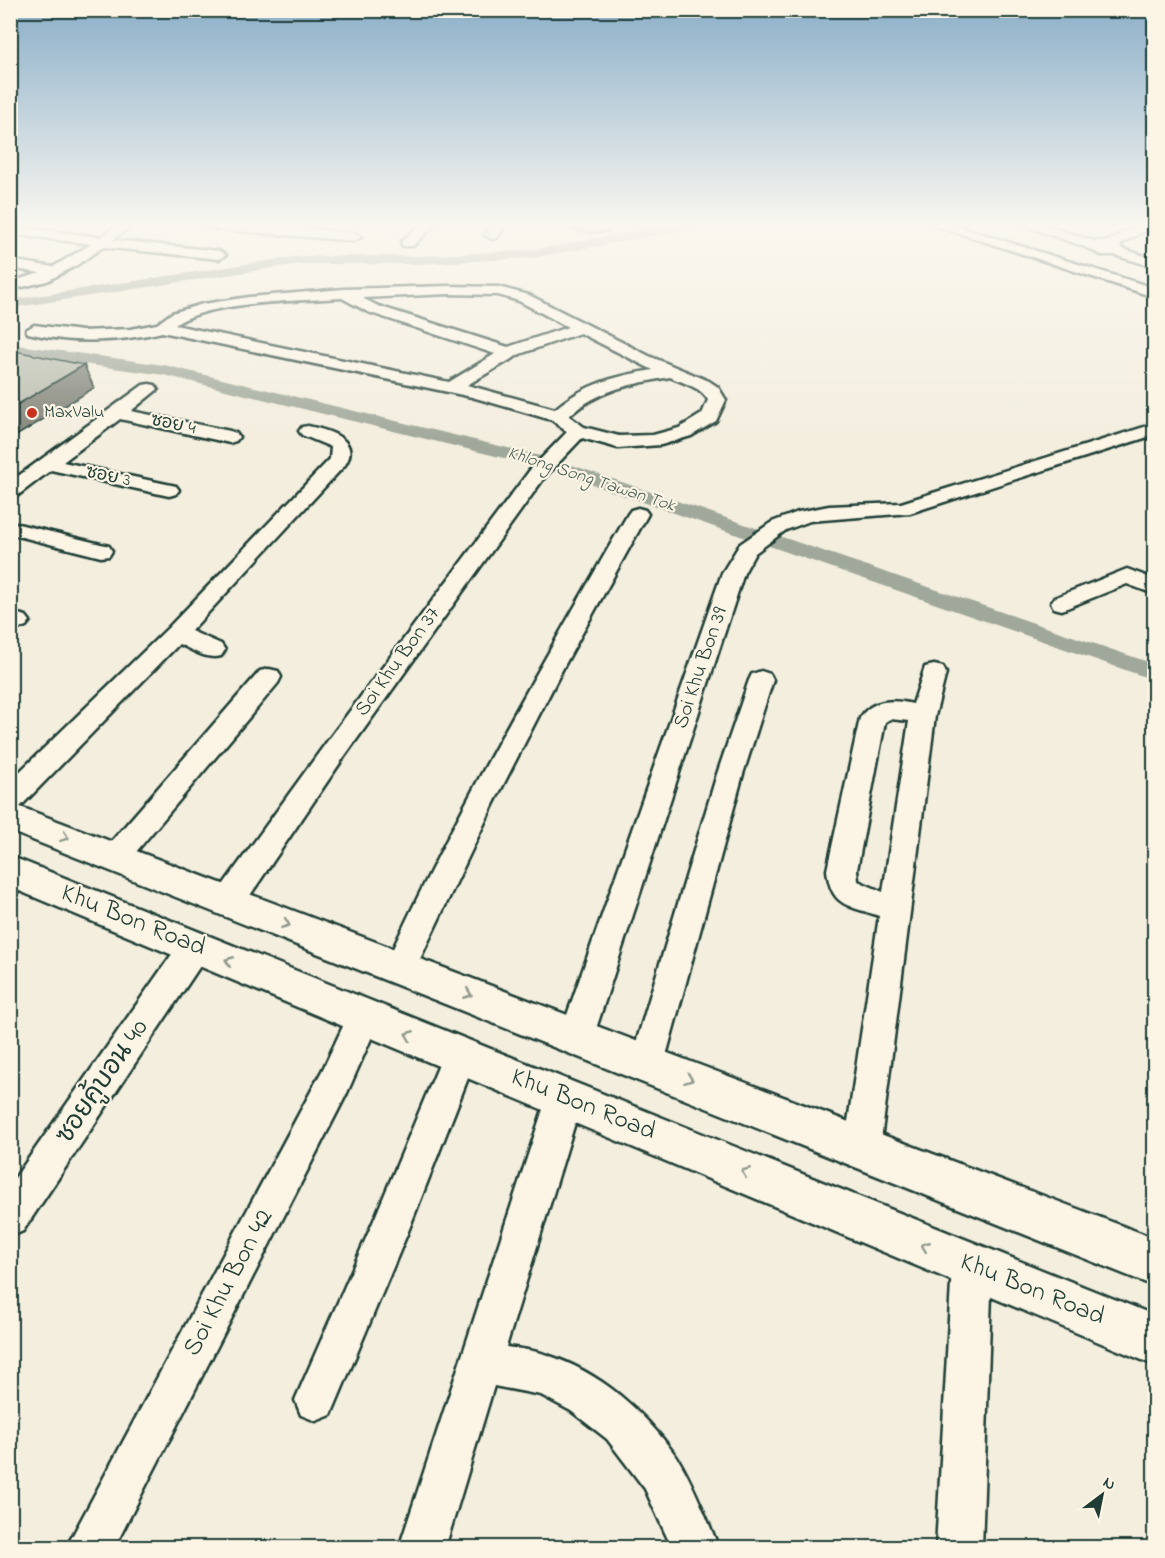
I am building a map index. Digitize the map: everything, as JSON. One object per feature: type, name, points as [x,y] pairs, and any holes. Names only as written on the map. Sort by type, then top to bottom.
[{"type":"main road","points":[[10,816],[1155,1262]]},
{"type":"main road","name":"Khu Bon Road","points":[[10,871],[1155,1340]]},
{"type":"street","points":[[162,327],[170,318],[192,312],[286,297]]},
{"type":"street","points":[[349,297],[373,309],[506,352]]},
{"type":"street","points":[[34,330],[102,337],[137,334],[162,327],[453,387],[558,416],[578,431],[618,442],[635,443],[670,438],[698,426],[710,417],[717,400],[712,391],[703,385],[669,372],[519,297]]},
{"type":"street","points":[[453,387],[506,352],[581,328]]},
{"type":"street","points":[[558,416],[580,396],[594,389],[620,381],[669,372]]},
{"type":"street","points":[[10,492],[149,389]]},
{"type":"street","name":"ซอย 4","points":[[116,413],[230,437]]},
{"type":"street","name":"Soi Khu Bon 39","points":[[577,1035],[733,573],[747,549],[778,526],[805,516],[829,512],[903,509],[994,482],[1155,429]]},
{"type":"street","points":[[10,799],[176,633],[343,454],[342,449],[336,443],[308,431]]},
{"type":"street","name":"Soi Khu Bon 37","points":[[229,901],[341,741],[537,474],[578,431]]},
{"type":"street","name":"ซอย 3","points":[[48,464],[169,490]]},
{"type":"street","points":[[400,968],[480,804],[546,678],[638,514]]},
{"type":"street","points":[[10,528],[101,551]]},
{"type":"street","points":[[1062,603],[1126,576],[1139,579],[1155,587]]},
{"type":"street","points":[[176,633],[213,651]]},
{"type":"street","points":[[862,1148],[922,716],[934,674]]},
{"type":"street","points":[[115,857],[269,677]]},
{"type":"street","points":[[647,1063],[730,774],[761,680]]},
{"type":"street","points":[[895,909],[851,893],[844,887],[842,870],[873,718],[878,712],[887,710],[899,710],[922,716]]},
{"type":"street","name":"ซอยคู้บอน 40","points":[[10,1218],[195,947]]},
{"type":"street","name":"Soi Khu Bon 42","points":[[90,1548],[335,1081],[365,1016]]},
{"type":"street","points":[[316,1400],[388,1234],[460,1055]]},
{"type":"street","points":[[422,1548],[564,1097]]},
{"type":"street","points":[[959,1548],[972,1266]]},
{"type":"street","points":[[481,1363],[546,1375],[586,1396],[622,1424],[661,1473],[696,1548]]},
{"type":"building","points":[[10,350],[84,365],[10,409]]},
{"type":"waterway","points":[[10,304],[58,297]]},
{"type":"waterway","name":"Khlong Song Tawan Tok","points":[[10,349],[164,370],[551,464],[1154,672]]},
{"type":"place","name":"MaxValu","points":[[32,413]]}]
